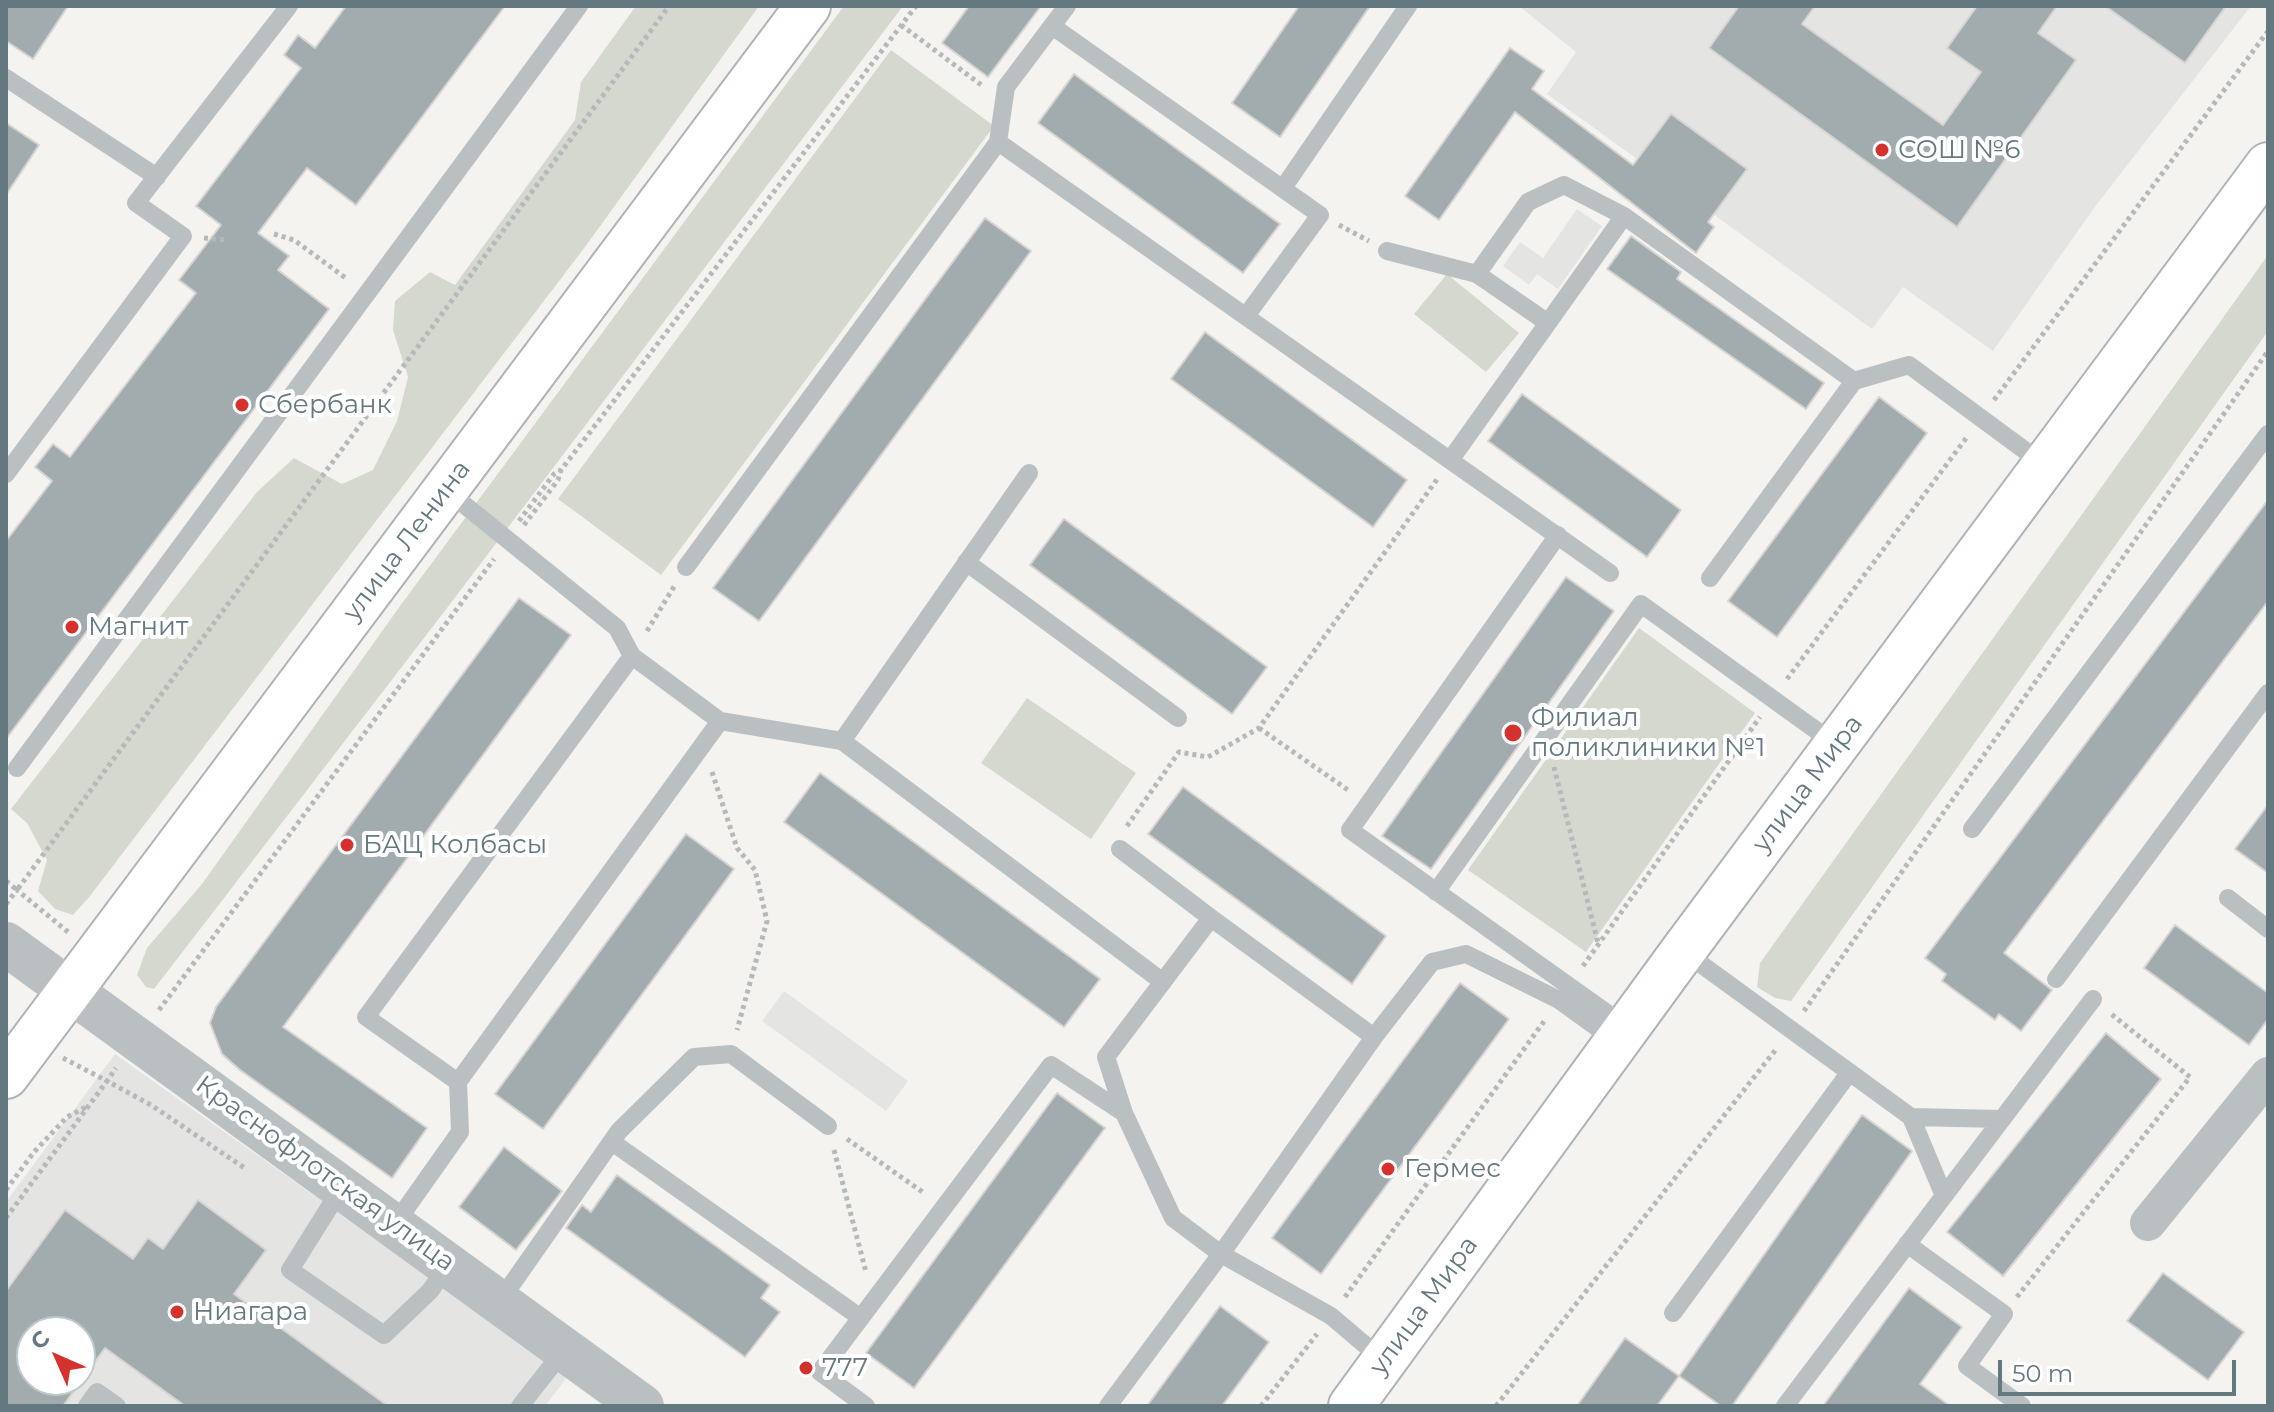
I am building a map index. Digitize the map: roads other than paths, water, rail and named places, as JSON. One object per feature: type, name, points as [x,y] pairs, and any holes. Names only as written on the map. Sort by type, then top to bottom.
[{"type":"main road","name":"улица Ленина","points":[[6,1076],[808,6]]},
{"type":"main road","name":"улица Мира","points":[[1351,1406],[1683,951],[2268,165]]},
{"type":"street","name":"Краснофлотская улица","points":[[6,944],[642,1406]]},
{"type":"street","points":[[2148,1223],[2268,1075]]},
{"type":"lane","points":[[6,474],[183,236],[136,203],[289,6]]},
{"type":"lane","points":[[17,768],[579,6]]},
{"type":"lane","points":[[686,567],[998,142],[1006,87],[1067,6]]},
{"type":"lane","points":[[1283,188],[1408,6]]},
{"type":"lane","points":[[1052,26],[1320,215],[1246,316]]},
{"type":"lane","points":[[6,78],[157,177]]},
{"type":"lane","points":[[998,142],[1610,573]]},
{"type":"lane","points":[[1477,274],[1528,202],[1564,185],[1624,216],[1854,381]]},
{"type":"lane","points":[[1451,459],[1624,216]]},
{"type":"lane","points":[[1387,251],[1477,274],[1548,323]]},
{"type":"lane","points":[[1710,578],[1854,381],[1909,365],[2046,466]]},
{"type":"lane","points":[[1972,829],[2268,434]]},
{"type":"lane","points":[[842,741],[1029,473]]},
{"type":"lane","points":[[446,490],[617,628],[632,656],[720,721],[842,741],[1163,982]]},
{"type":"lane","points":[[1558,535],[1350,830],[1622,1035]]},
{"type":"lane","points":[[966,562],[1178,718]]},
{"type":"lane","points":[[1436,892],[1641,604],[1838,746]]},
{"type":"lane","points":[[458,1082],[366,1017],[632,656]]},
{"type":"lane","points":[[2056,979],[2268,693]]},
{"type":"lane","points":[[395,1224],[460,1132],[458,1082],[720,721]]},
{"type":"lane","points":[[1120,849],[1374,1037]]},
{"type":"lane","points":[[2228,898],[2268,929]]},
{"type":"lane","points":[[1211,918],[1106,1057],[1124,1113],[1173,1218],[1221,1254],[1331,1316],[1385,1362]]},
{"type":"lane","points":[[1683,951],[1911,1117],[1944,1196]]},
{"type":"lane","points":[[1108,1406],[1221,1254],[1374,1037],[1432,962],[1466,954],[1622,1035]]},
{"type":"lane","points":[[1785,1406],[2093,999]]},
{"type":"lane","points":[[500,1301],[612,1142],[694,1057],[731,1054],[828,1126]]},
{"type":"lane","points":[[866,1406],[820,1372],[1051,1065],[1124,1113]]},
{"type":"lane","points":[[1673,1313],[1849,1073]]},
{"type":"lane","points":[[1911,1117],[2002,1119]]},
{"type":"lane","points":[[612,1142],[861,1318]]},
{"type":"lane","points":[[342,1187],[290,1270],[384,1335],[430,1291],[449,1264]]},
{"type":"lane","points":[[1907,1244],[2004,1314],[1967,1366],[2022,1406]]},
{"type":"lane","points":[[520,1406],[565,1349]]},
{"type":"lane","points":[[87,1406],[97,1392],[117,1406]]},
{"type":"place","name":"СОШ №6","points":[[1882,150]]},
{"type":"place","name":"Сбербанк","points":[[242,405]]},
{"type":"place","name":"Магнит","points":[[72,627]]},
{"type":"place","name":"Филиал поликлиники №1","points":[[1513,733]]},
{"type":"place","name":"БАЦ Колбасы","points":[[347,845]]},
{"type":"place","name":"Гермес","points":[[1388,1169]]},
{"type":"place","name":"Ниагара","points":[[177,1312]]},
{"type":"place","name":"777","points":[[806,1368]]}]
